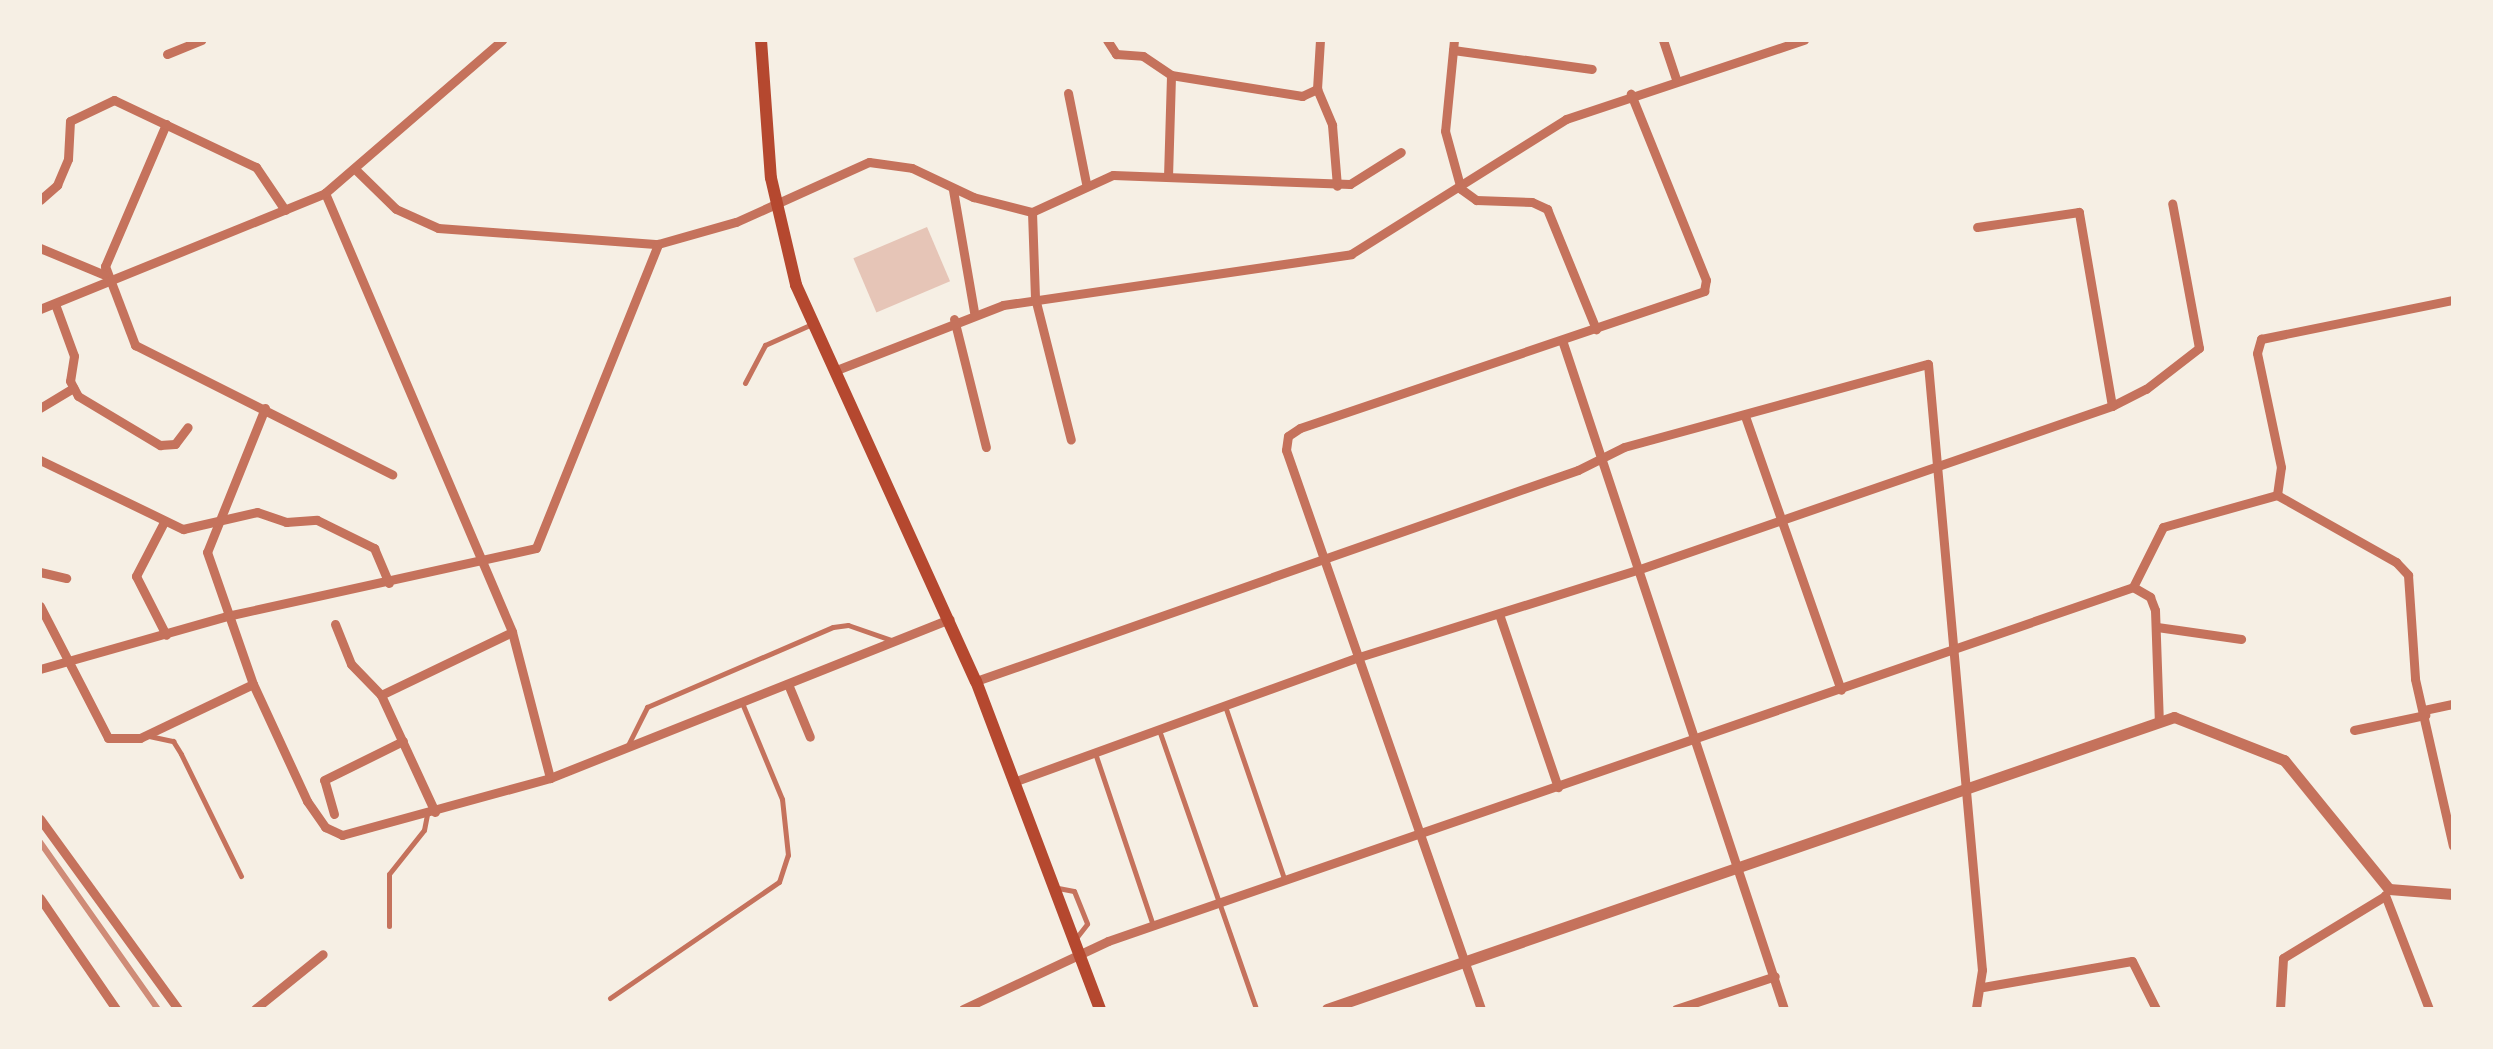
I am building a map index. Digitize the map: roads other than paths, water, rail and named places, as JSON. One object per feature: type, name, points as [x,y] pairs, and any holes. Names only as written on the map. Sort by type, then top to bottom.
[{"type":"main road","points":[[760,40],[772,178],[786,250],[811,324],[976,681],[1100,1009]]},
{"type":"street","points":[[167,54],[201,40]]},
{"type":"street","points":[[40,310],[325,193],[357,171],[502,40]]},
{"type":"street","points":[[1107,40],[1116,54],[1151,59],[1171,74],[1302,96],[1317,89]]},
{"type":"street","points":[[1320,40],[1317,89],[1332,124],[1337,186]]},
{"type":"street","points":[[1663,40],[1676,79]]},
{"type":"street","points":[[831,372],[954,319],[1036,298],[1338,258],[1461,189],[1556,124],[1631,94],[1804,40]]},
{"type":"street","points":[[1592,69],[1454,45],[1445,131],[1461,189],[1476,200],[1532,202],[1547,210],[1596,329]]},
{"type":"street","points":[[1168,176],[1171,74]]},
{"type":"street","points":[[1068,92],[1086,183]]},
{"type":"street","points":[[1481,1009],[1423,834],[1318,558],[1286,450],[1288,436],[1704,291],[1706,280],[1631,94]]},
{"type":"street","points":[[40,200],[58,182],[68,156],[65,130],[76,114],[114,100],[256,167],[285,210]]},
{"type":"street","points":[[166,124],[112,245],[106,280],[137,347],[392,474]]},
{"type":"street","points":[[357,171],[396,210],[438,228],[658,244],[736,222],[869,162],[912,168],[954,190],[1032,212],[1086,183],[1113,176],[1337,186],[1366,178],[1400,152]]},
{"type":"street","points":[[954,190],[974,312]]},
{"type":"street","points":[[325,193],[512,632],[550,778]]},
{"type":"street","points":[[1016,782],[1354,659],[1637,570],[2112,406],[2146,389],[2199,348],[2172,203]]},
{"type":"street","points":[[1032,212],[1036,298],[1072,440]]},
{"type":"street","points":[[1977,227],[2079,212],[2112,406]]},
{"type":"street","points":[[40,669],[65,657],[166,635],[227,616],[530,551],[544,539],[658,244]]},
{"type":"street","points":[[40,248],[106,280]]},
{"type":"street","points":[[2277,496],[2281,467],[2256,351],[2261,339],[2453,300]]},
{"type":"street","points":[[55,304],[74,356],[72,388]]},
{"type":"street","points":[[954,319],[986,447]]},
{"type":"street","points":[[1562,340],[1784,1009]]},
{"type":"street","points":[[976,681],[1696,424],[1746,416],[1928,364],[1983,987],[1976,1009]]},
{"type":"street","points":[[40,408],[72,388]]},
{"type":"street","points":[[72,388],[160,445],[178,442],[188,427]]},
{"type":"street","points":[[265,408],[206,552],[252,684],[325,828],[342,835],[373,831],[550,778],[949,618]]},
{"type":"street","points":[[1746,416],[1841,690]]},
{"type":"street","points":[[40,460],[164,522],[192,530],[257,512],[286,522],[317,520],[374,548],[389,583]]},
{"type":"street","points":[[963,1009],[1077,946],[1219,904],[2133,587],[2163,527],[2277,496],[2404,569],[2413,591],[2414,672],[2453,846]]},
{"type":"street","points":[[164,522],[136,576],[166,635]]},
{"type":"street","points":[[40,572],[66,578]]},
{"type":"street","points":[[2133,587],[2150,597],[2157,627],[2159,722]]},
{"type":"street","points":[[40,606],[104,736],[146,736],[252,684]]},
{"type":"street","points":[[1498,614],[1558,786]]},
{"type":"street","points":[[336,624],[351,664],[381,694],[431,814]]},
{"type":"street","points":[[2157,627],[2240,638]]},
{"type":"street","points":[[381,694],[512,632]]},
{"type":"street","points":[[788,684],[810,737]]},
{"type":"street","points":[[2354,730],[2453,704]]},
{"type":"street","points":[[1327,1009],[1966,792],[2159,722],[2183,718],[2279,756],[2387,893],[2429,1009]]},
{"type":"street","points":[[334,814],[324,780],[403,741]]},
{"type":"street","points":[[2440,784],[2453,782]]},
{"type":"street","points":[[40,819],[178,1009]]},
{"type":"street","points":[[2280,1009],[2283,958],[2387,893],[2453,894]]},
{"type":"street","points":[[40,898],[116,1009]]},
{"type":"street","points":[[255,1009],[323,954]]},
{"type":"street","points":[[1983,987],[2132,961],[2156,1009]]},
{"type":"street","points":[[1676,1009],[1704,1005],[1775,976]]},
{"type":"lane","points":[[746,382],[766,345],[811,324]]},
{"type":"lane","points":[[626,748],[647,707],[833,628],[848,625],[894,641]]},
{"type":"lane","points":[[610,998],[779,882],[788,856],[782,798],[742,703]]},
{"type":"lane","points":[[1225,706],[1285,881]]},
{"type":"lane","points":[[1159,730],[1256,1009]]},
{"type":"lane","points":[[146,736],[173,741],[182,754],[241,876]]},
{"type":"lane","points":[[1095,753],[1153,926]]},
{"type":"lane","points":[[389,926],[390,874],[424,830],[431,814]]},
{"type":"railway","points":[[40,842],[158,1009]]}]
